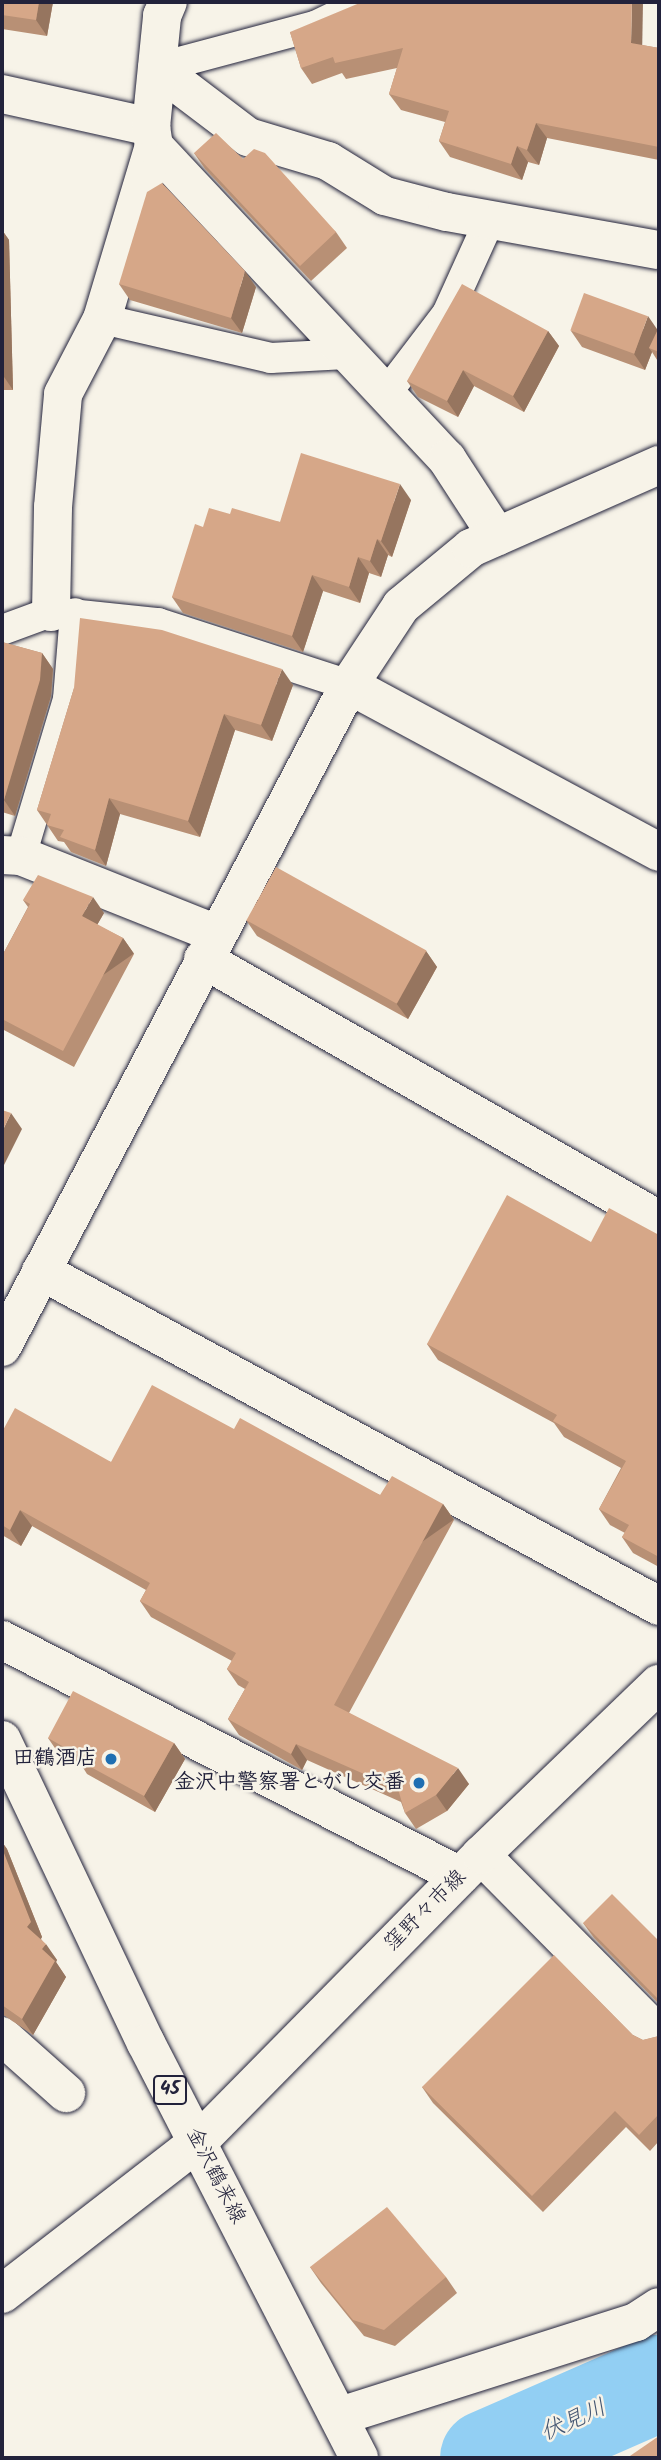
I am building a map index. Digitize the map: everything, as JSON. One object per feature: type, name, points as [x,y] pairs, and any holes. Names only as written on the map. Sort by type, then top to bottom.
[{"type":"street","points":[[63,612],[52,507],[63,394],[102,319],[152,136],[162,16],[168,2]]},
{"type":"street","points":[[157,68],[248,137],[328,161],[385,196],[490,219],[659,250]]},
{"type":"street","points":[[2,94],[152,136],[346,354],[447,459],[497,536]]},
{"type":"street","points":[[2,1347],[349,685],[401,606],[471,548],[659,465]]},
{"type":"street","points":[[349,685],[659,852]]},
{"type":"street","points":[[11,856],[210,946],[659,1220]]},
{"type":"street","points":[[41,1271],[659,1606]]},
{"type":"street","points":[[2,1640],[470,1866],[659,2035]]},
{"type":"street","name":"窪野々市線","points":[[2,2294],[197,2143],[470,1866],[659,1684]]},
{"type":"street","name":"金沢鶴来線","points":[[2,1740],[197,2143],[349,2437]]},
{"type":"street","points":[[2,2036],[66,2093]]},
{"type":"street","points":[[349,2437],[636,2322],[659,2307]]},
{"type":"lane","points":[[157,68],[315,26],[365,2]]},
{"type":"lane","points":[[385,395],[447,314],[490,219]]},
{"type":"lane","points":[[102,319],[271,358],[346,354]]},
{"type":"lane","points":[[11,856],[68,699],[63,612]]},
{"type":"lane","points":[[2,630],[63,612],[158,623],[349,685]]},
{"type":"building","points":[[2,2],[39,2],[36,20],[2,15]]},
{"type":"building","points":[[362,2],[632,2],[631,43],[659,48],[659,147],[536,123],[527,150],[517,146],[511,164],[439,141],[449,111],[389,94],[403,48],[335,63],[333,57],[301,68],[290,32]]},
{"type":"building","points":[[216,133],[243,159],[254,149],[265,153],[336,232],[300,266],[194,153]]},
{"type":"building","points":[[162,183],[245,271],[231,318],[119,284],[147,192]]},
{"type":"building","points":[[462,284],[548,331],[513,396],[463,370],[447,401],[407,381]]},
{"type":"building","points":[[584,293],[648,316],[634,354],[570,331]]},
{"type":"building","points":[[659,327],[659,352],[649,348]]},
{"type":"building","points":[[301,453],[400,484],[381,541],[377,539],[370,561],[358,557],[349,587],[312,575],[292,636],[172,597],[195,524],[203,527],[209,508],[230,514],[232,508],[280,522]]},
{"type":"building","points":[[80,618],[162,630],[282,669],[261,725],[224,714],[188,821],[109,798],[95,850],[60,837],[64,830],[47,825],[51,814],[37,810],[74,688]]},
{"type":"building","points":[[2,642],[42,653],[40,680],[4,800],[2,800]]},
{"type":"building","points":[[276,867],[426,950],[397,1004],[246,920]]},
{"type":"building","points":[[38,875],[93,897],[82,916],[123,938],[63,1051],[2,1019],[2,956],[30,904],[23,900]]},
{"type":"building","points":[[2,1110],[11,1113],[2,1132]]},
{"type":"building","points":[[507,1195],[591,1242],[609,1208],[659,1235],[659,1557],[622,1537],[629,1525],[599,1509],[626,1461],[553,1421],[557,1415],[427,1344]]},
{"type":"building","points":[[152,1385],[234,1429],[240,1418],[380,1495],[392,1476],[443,1504],[334,1705],[458,1768],[436,1795],[405,1813],[398,1789],[296,1744],[291,1754],[228,1719],[249,1682],[227,1669],[236,1653],[140,1601],[150,1583],[20,1510],[10,1530],[2,1525],[2,1432],[15,1408],[111,1462]]},
{"type":"building","points":[[73,1691],[174,1743],[144,1796],[76,1759],[78,1755],[48,1738]]},
{"type":"building","points":[[2,1848],[31,1922],[27,1927],[46,1944],[42,1949],[55,1961],[22,2019],[2,2005]]},
{"type":"building","points":[[612,1894],[659,1941],[659,2000],[583,1923]]},
{"type":"building","points":[[554,1955],[633,2035],[643,2040],[659,2036],[659,2114],[639,2135],[615,2111],[532,2196],[422,2087]]},
{"type":"building","points":[[387,2207],[446,2277],[384,2330],[353,2320],[310,2267]]},
{"type":"building","points":[[659,2436],[659,2458],[627,2458]]},
{"type":"waterway","name":"伏見川","points":[[488,2458],[659,2383]]},
{"type":"place","name":"田鶴酒店","points":[[111,1759]]},
{"type":"place","name":"金沢中警察署とがし交番","points":[[419,1783]]}]
